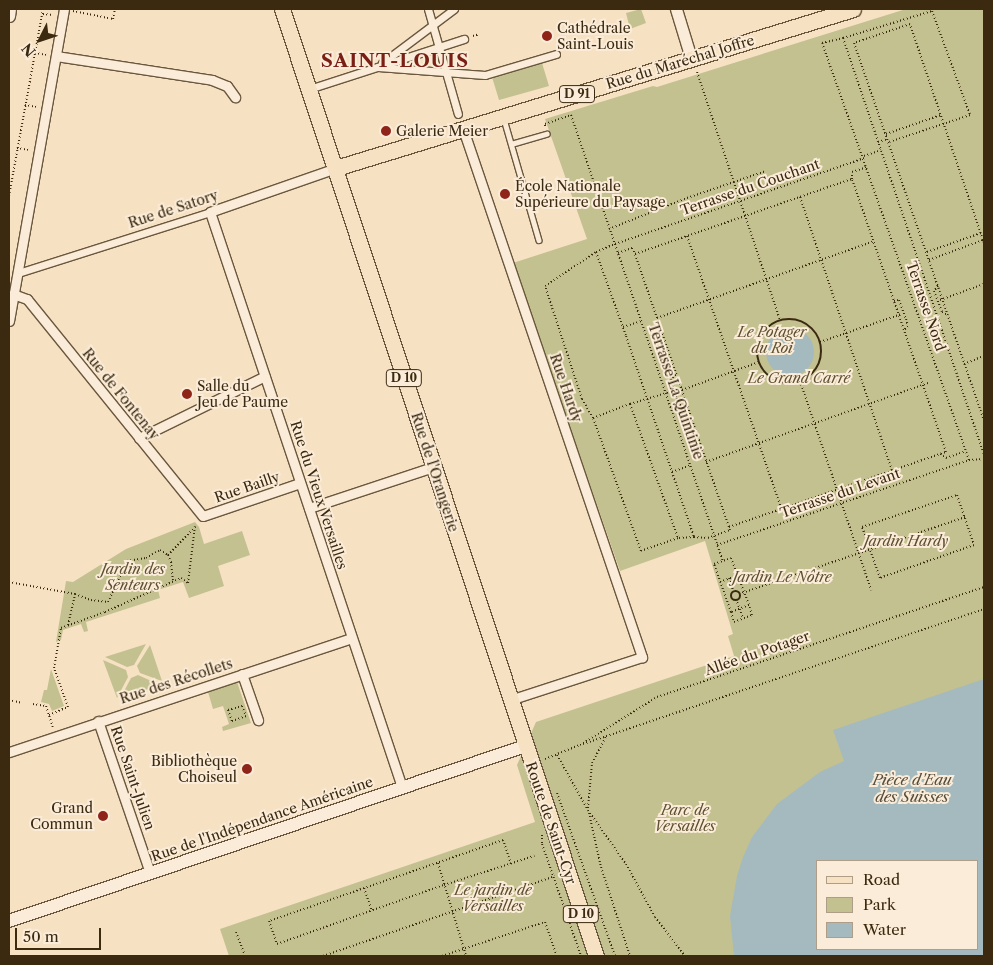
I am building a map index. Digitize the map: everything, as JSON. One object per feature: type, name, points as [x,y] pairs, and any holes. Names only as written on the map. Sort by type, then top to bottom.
[{"type":"main road","name":"D 10","points":[[282,9],[336,168]]},
{"type":"main road","name":"Rue du Maréchal Joffre","points":[[336,168],[460,121],[503,116],[853,9]]},
{"type":"main road","name":"Rue de l'Orangerie","points":[[336,168],[525,746]]},
{"type":"main road","name":"Rue de l'Indépendance Américaine","points":[[9,921],[525,746]]},
{"type":"main road","name":"Route de Saint-Cyr","points":[[525,746],[596,956]]},
{"type":"street","points":[[9,16],[10,9]]},
{"type":"street","points":[[428,9],[460,121]]},
{"type":"street","points":[[378,67],[454,9]]},
{"type":"street","points":[[676,9],[691,58]]},
{"type":"street","points":[[9,321],[13,294],[12,283],[18,273],[53,55],[62,11]]},
{"type":"street","points":[[309,89],[464,39]]},
{"type":"street","points":[[378,67],[485,75],[556,54]]},
{"type":"street","points":[[53,55],[212,80],[227,86],[235,97]]},
{"type":"street","name":"Rue Hardy","points":[[460,121],[642,657],[510,700]]},
{"type":"street","name":"Rue de Satory","points":[[18,273],[210,212],[336,168]]},
{"type":"street","name":"Rue du Vieux Versailles","points":[[210,212],[402,788]]},
{"type":"street","name":"Rue de Fontenay","points":[[13,294],[27,299],[203,516]]},
{"type":"street","points":[[139,438],[265,376]]},
{"type":"street","points":[[309,508],[433,467]]},
{"type":"street","name":"Rue Bailly","points":[[203,516],[300,483]]},
{"type":"street","name":"Rue des Récollets","points":[[9,752],[352,638]]},
{"type":"street","points":[[242,674],[258,720]]},
{"type":"street","name":"Rue Saint-Julien","points":[[98,721],[150,873]]},
{"type":"lane","points":[[503,116],[539,240]]},
{"type":"lane","points":[[511,144],[547,134]]},
{"type":"path","points":[[9,196],[43,9]]},
{"type":"path","points":[[42,14],[62,11],[113,19],[115,9]]},
{"type":"path","points":[[878,143],[970,115],[932,10],[843,38],[880,150],[984,454]]},
{"type":"path","points":[[929,260],[984,241],[910,24],[854,43],[927,252],[929,260],[938,286],[941,300],[948,315],[984,420]]},
{"type":"path","name":"Terrasse Nord","points":[[843,38],[822,43],[864,157],[969,460]]},
{"type":"path","points":[[34,53],[53,55]]},
{"type":"path","points":[[697,72],[780,320]]},
{"type":"path","points":[[25,105],[42,108]]},
{"type":"path","name":"Terrasse La Quintinie","points":[[546,128],[545,124],[571,114],[723,561]]},
{"type":"path","points":[[886,134],[941,115]]},
{"type":"path","points":[[17,148],[34,151]]},
{"type":"path","name":"Terrasse du Couchant","points":[[593,418],[582,399],[545,286],[596,252],[614,244],[741,201],[880,150]]},
{"type":"path","points":[[728,526],[946,452],[852,179],[852,172],[867,167]]},
{"type":"path","points":[[609,229],[687,198],[766,171]]},
{"type":"path","points":[[635,254],[852,179]]},
{"type":"path","points":[[800,197],[892,470]]},
{"type":"path","points":[[927,252],[981,233]]},
{"type":"path","points":[[687,236],[781,508]]},
{"type":"path","points":[[658,318],[822,262],[874,241]]},
{"type":"path","points":[[618,253],[632,248],[635,254],[730,530],[715,537],[678,538],[641,551],[593,418],[666,393],[674,387]]},
{"type":"path","points":[[596,252],[648,399],[694,538]]},
{"type":"path","points":[[941,300],[984,284]]},
{"type":"path","points":[[938,286],[934,291],[942,312],[948,315]]},
{"type":"path","points":[[894,301],[899,300],[906,319],[908,326],[904,330]]},
{"type":"path","points":[[820,342],[900,314]]},
{"type":"path","points":[[794,319],[808,325],[820,342],[821,352],[815,370],[800,381],[783,382],[776,380],[763,369],[759,362],[758,345],[761,337],[765,330],[780,320],[794,319]]},
{"type":"path","points":[[623,328],[641,321]]},
{"type":"path","points":[[964,364],[984,356]]},
{"type":"path","points":[[682,390],[759,362]]},
{"type":"path","points":[[962,370],[966,369]]},
{"type":"path","points":[[677,374],[671,379],[680,405],[687,405]]},
{"type":"path","points":[[800,381],[870,590]]},
{"type":"path","points":[[706,462],[870,402],[928,383]]},
{"type":"path","points":[[630,404],[678,538]]},
{"type":"path","points":[[940,454],[946,458],[966,451]]},
{"type":"path","name":"Terrasse du Levant","points":[[717,545],[969,460],[984,459]]},
{"type":"path","points":[[672,472],[691,465]]},
{"type":"path","points":[[957,495],[965,517],[974,545],[880,578],[862,527],[957,495]]},
{"type":"path","points":[[736,599],[739,594],[744,592],[965,517]]},
{"type":"path","points":[[49,715],[68,707],[53,661],[61,628],[105,612],[181,578],[188,583],[194,528],[168,555]]},
{"type":"path","points":[[9,582],[108,602],[126,561],[146,558],[156,550],[160,550],[168,555],[171,562],[173,582]]},
{"type":"path","points":[[732,558],[752,615],[734,622],[714,564],[723,561],[732,558]]},
{"type":"path","points":[[720,582],[738,575]]},
{"type":"path","points":[[729,578],[733,590],[739,594]]},
{"type":"path","name":"Allée du Potager","points":[[545,759],[580,745],[656,698],[984,587]]},
{"type":"path","points":[[726,598],[730,596],[733,590]]},
{"type":"path","points":[[68,625],[75,594]]},
{"type":"path","points":[[730,596],[736,599],[743,618]]},
{"type":"path","points":[[730,612],[749,605]]},
{"type":"path","points":[[580,745],[984,609]]},
{"type":"path","points":[[9,700],[23,703]]},
{"type":"path","points":[[33,704],[46,706],[56,736]]},
{"type":"path","points":[[242,706],[246,716],[232,721],[228,710],[242,706]]},
{"type":"path","points":[[606,737],[592,763],[588,810],[601,867],[630,956]]},
{"type":"path","points":[[557,755],[588,810],[626,864],[655,917],[685,956]]},
{"type":"path","points":[[564,813],[615,956]]},
{"type":"path","points":[[511,864],[503,840],[269,921],[277,944],[444,885],[511,864],[534,856]]},
{"type":"path","points":[[438,863],[466,956]]},
{"type":"path","points":[[324,956],[567,871]]},
{"type":"path","points":[[364,888],[372,911]]},
{"type":"path","points":[[442,956],[545,922],[557,956]]},
{"type":"path","points":[[236,932],[245,956]]},
{"type":"green space","points":[[641,9],[646,23],[630,29],[626,13]]},
{"type":"green space","points":[[906,9],[984,9],[984,956],[229,956],[220,929],[535,822],[517,765],[536,722],[734,656],[728,636],[733,634],[705,541],[620,571],[513,263],[587,239],[545,119],[653,86],[657,87]]},
{"type":"green space","points":[[542,63],[549,86],[499,100],[492,77]]},
{"type":"green space","name":"Jardin des Senteurs","points":[[195,522],[199,527],[204,544],[242,531],[250,555],[218,566],[224,586],[189,598],[183,582],[158,590],[160,598],[86,622],[88,631],[84,632],[81,624],[63,630],[61,640],[56,642],[66,581],[73,582],[126,549]]},
{"type":"green space","points":[[146,644],[134,665],[127,667],[105,657]]},
{"type":"green space","points":[[150,645],[162,681],[140,673],[137,666]]},
{"type":"green space","points":[[103,660],[126,670],[128,677],[117,698]]},
{"type":"green space","points":[[51,669],[64,706],[52,711],[49,704],[41,702],[44,690],[47,690]]},
{"type":"green space","points":[[138,675],[160,685],[120,699],[131,678]]},
{"type":"green space","points":[[237,682],[251,723],[223,731],[222,727],[229,724],[223,706],[213,709],[208,692]]},
{"type":"water","points":[[790,328],[799,330],[807,335],[812,343],[814,352],[812,361],[807,369],[799,374],[790,376],[781,374],[773,369],[768,361],[766,352],[768,343],[773,335],[781,330]]},
{"type":"water","name":"Pièce d'Eau des Suisses","points":[[984,679],[984,956],[734,956],[730,916],[737,876],[752,837],[777,804],[820,772],[844,761],[833,730]]},
{"type":"place","name":"Cathédrale Saint-Louis","points":[[547,36]]},
{"type":"place","name":"Galerie Meier","points":[[386,131]]},
{"type":"place","name":"École Nationale Supérieure du Paysage","points":[[505,194]]},
{"type":"place","name":"Salle du Jeu de Paume","points":[[187,394]]},
{"type":"place","name":"Bibliothèque Choiseul","points":[[247,769]]},
{"type":"place","name":"Grand Commun","points":[[103,816]]},
{"type":"district","name":"SAINT-LOUIS","points":[[395,61]]},
{"type":"park label","name":"Le Potager du Roi","points":[[772,340]]},
{"type":"park label","name":"Le Grand Carré","points":[[799,378]]},
{"type":"park label","name":"Jardin Hardy","points":[[906,541]]},
{"type":"park label","name":"Jardin Le Nôtre","points":[[782,577]]},
{"type":"park label","name":"Parc de Versailles","points":[[685,818]]},
{"type":"park label","name":"Le jardin de Versailles","points":[[493,898]]}]
